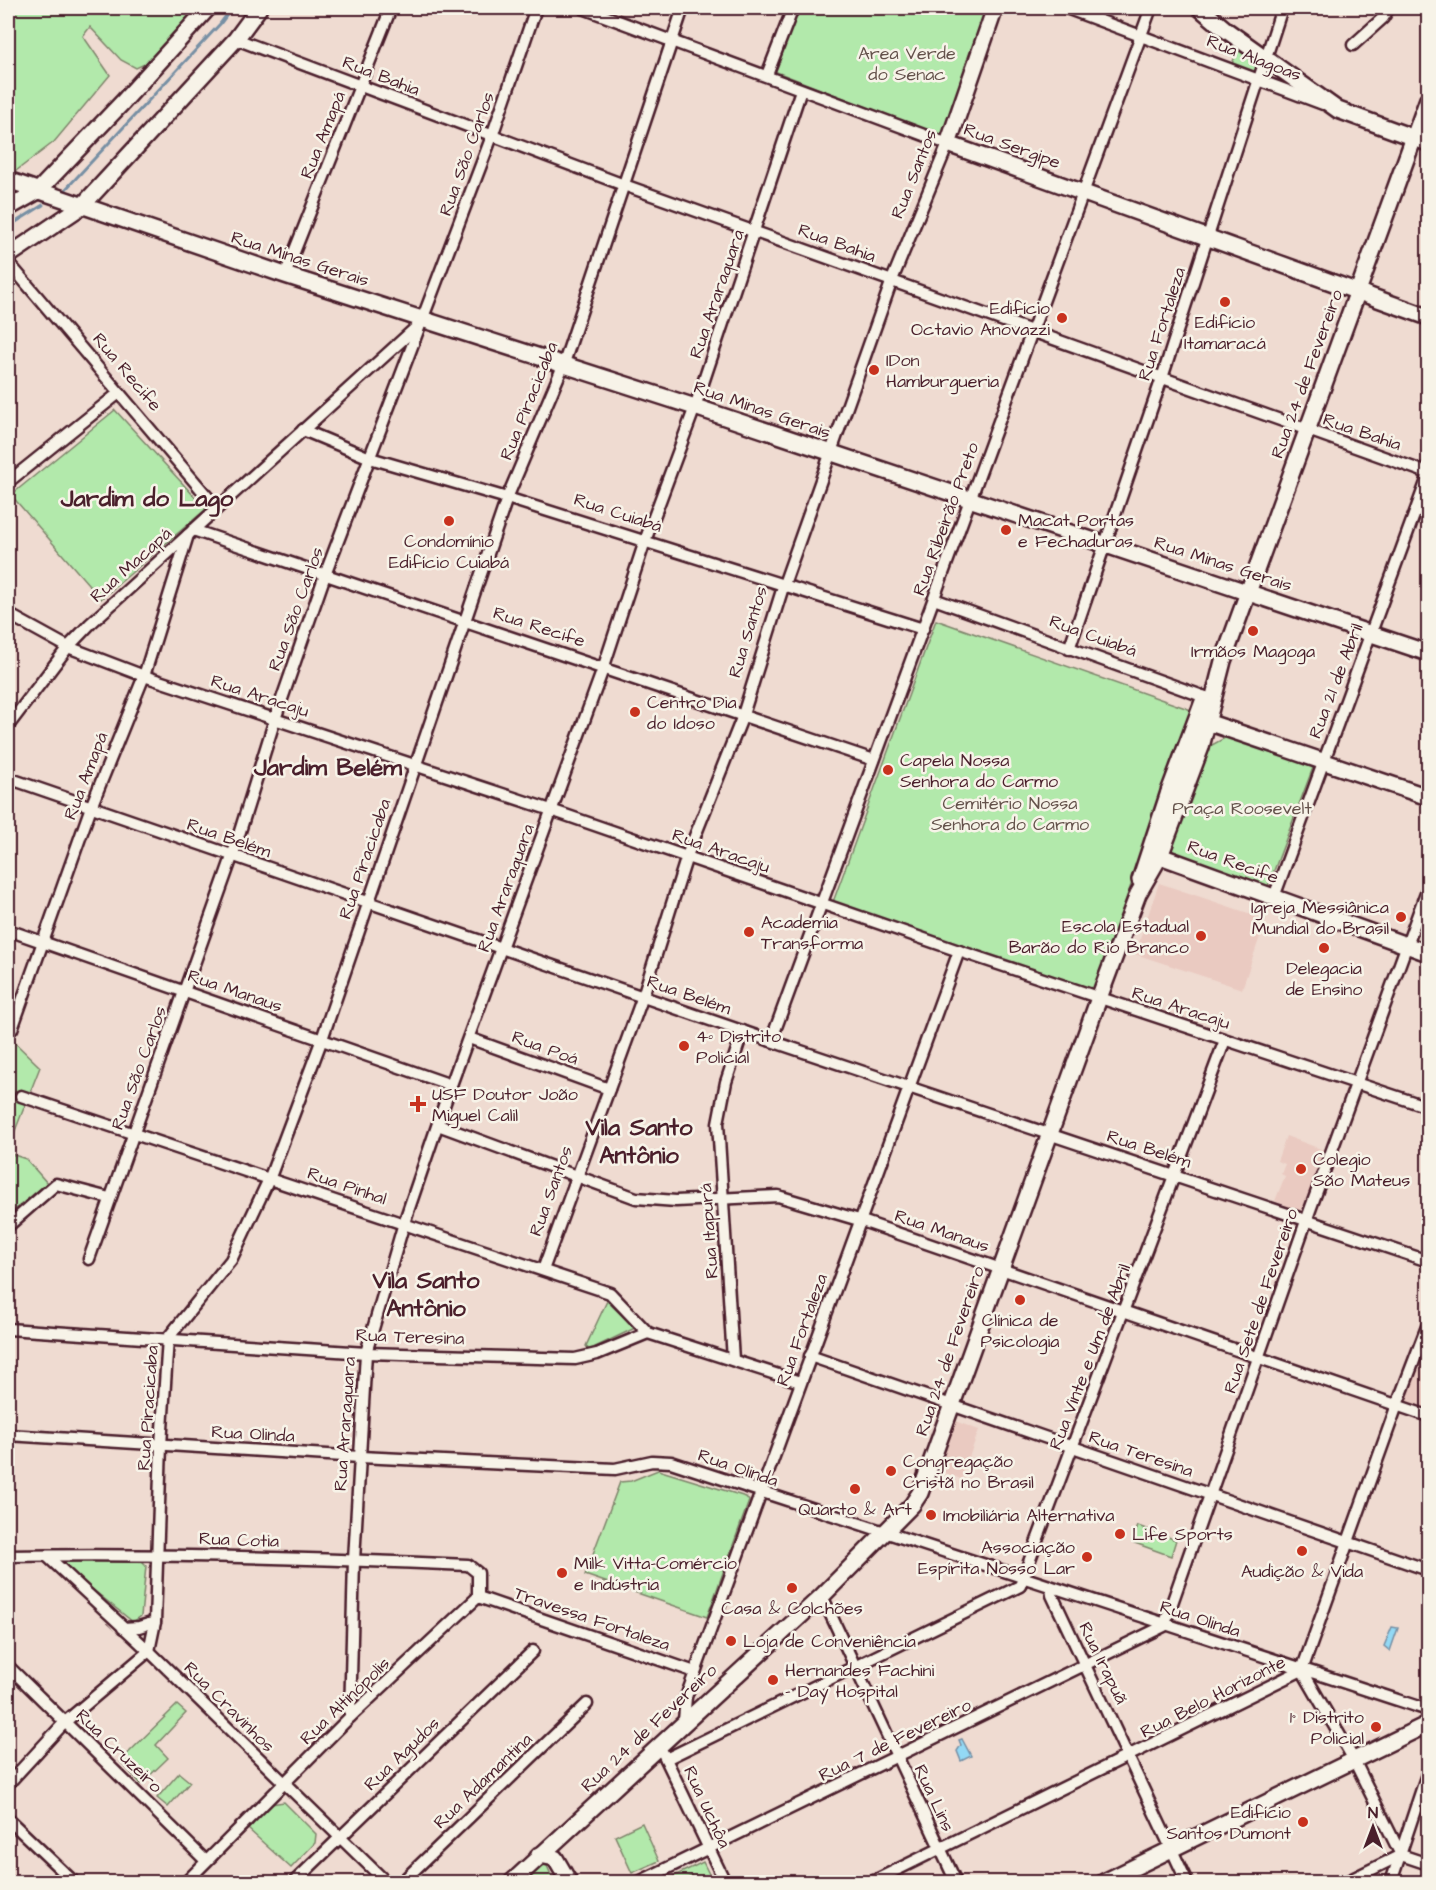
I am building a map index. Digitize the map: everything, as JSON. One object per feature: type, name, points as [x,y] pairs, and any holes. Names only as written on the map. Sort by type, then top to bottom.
[{"type":"main road","points":[[8,208],[38,191],[208,8]]},
{"type":"main road","points":[[8,256],[82,206],[236,39],[259,8]]},
{"type":"main road","name":"Rua Santos","points":[[948,144],[995,8]]},
{"type":"main road","points":[[1200,8],[1267,60],[1338,110]]},
{"type":"main road","name":"Rua 24 de Fevereiro","points":[[512,1882],[822,1596],[885,1534],[920,1493],[999,1269],[1138,894],[1160,856],[1201,747],[1223,662],[1357,291],[1422,141],[1428,99]]},
{"type":"main road","name":"Rua Alagoas","points":[[1338,110],[1422,141]]},
{"type":"main road","name":"Rua Sergipe","points":[[948,144],[1428,317]]},
{"type":"main road","name":"Rua Minas Gerais","points":[[8,180],[285,275],[695,408],[1428,653]]},
{"type":"main road","name":"Rua 24 de Fevereiro","points":[[1138,894],[1141,874],[1169,792],[1205,697],[1223,662]]},
{"type":"main road","points":[[1205,697],[1208,717],[1228,729],[1428,797]]},
{"type":"main road","points":[[1182,759],[1228,729]]},
{"type":"main road","points":[[1160,856],[1156,844],[1169,805],[1169,792]]},
{"type":"main road","name":"Rua Recife","points":[[1160,856],[1428,954]]},
{"type":"main road","points":[[1104,1882],[1425,1728]]},
{"type":"main road","points":[[564,1833],[558,1847],[560,1862],[569,1882]]},
{"type":"main road","points":[[539,1855],[550,1856],[560,1862]]},
{"type":"street","name":"Rua Amapá","points":[[285,275],[391,8]]},
{"type":"street","name":"Rua São Carlos","points":[[88,1259],[232,857],[275,719],[325,575],[492,136],[536,8]]},
{"type":"street","name":"Rua Sergipe","points":[[583,8],[948,144]]},
{"type":"street","name":"Rua Piracicaba","points":[[149,1651],[155,1622],[160,1445],[168,1338],[231,1260],[270,1177],[321,1039],[507,498],[563,366],[683,8]]},
{"type":"street","points":[[767,75],[793,8]]},
{"type":"street","name":"Rua Alagoas","points":[[1066,8],[1338,110]]},
{"type":"street","name":"Rua Ribeirão Preto","points":[[771,1041],[1081,192],[1151,8]]},
{"type":"street","name":"Rua Fortaleza","points":[[1069,648],[1162,378],[1260,82],[1282,8]]},
{"type":"street","points":[[1353,45],[1383,18],[1389,8]]},
{"type":"street","name":"Rua Bahia","points":[[236,39],[624,185],[1428,475]]},
{"type":"street","name":"Rua Araraquara","points":[[350,1718],[354,1560],[366,1353],[404,1223],[451,1084],[603,669],[645,541],[695,408],[756,231],[801,90]]},
{"type":"street","name":"Rua Santos","points":[[543,1270],[643,996],[687,856],[742,718],[783,587],[892,280],[948,144]]},
{"type":"street","name":"Rua Recife","points":[[8,262],[217,508]]},
{"type":"street","name":"Rua Macapá","points":[[8,726],[69,647],[423,320]]},
{"type":"street","points":[[8,482],[119,393]]},
{"type":"street","name":"Rua Cuiabá","points":[[303,430],[370,458],[507,498],[783,587],[923,629]]},
{"type":"street","name":"Rua 21 de Abril","points":[[1274,897],[1428,475]]},
{"type":"street","name":"Rua Amapá","points":[[12,1029],[91,807],[144,676],[191,533]]},
{"type":"street","name":"Rua Recife","points":[[191,533],[325,575],[742,718],[874,760]]},
{"type":"street","name":"Rua Cuiabá","points":[[934,599],[1205,697]]},
{"type":"street","name":"Rua Aracaju","points":[[8,614],[69,647],[144,676],[551,810],[958,951],[1428,1107]]},
{"type":"street","name":"Rua Belém","points":[[8,778],[771,1041],[1428,1262]]},
{"type":"street","name":"Rua Sete de Fevereiro","points":[[1164,1626],[1307,1220],[1428,887]]},
{"type":"street","name":"Rua Manaus","points":[[8,930],[451,1084]]},
{"type":"street","name":"Rua Fortaleza","points":[[684,1721],[684,1705],[695,1672],[958,951]]},
{"type":"street","name":"Rua Itapurá","points":[[733,1360],[718,1123],[726,1082],[743,1031]]},
{"type":"street","name":"Rua Poá","points":[[469,1038],[609,1089]]},
{"type":"street","name":"Rua Vinte e Um de Abril","points":[[1025,1579],[1177,1176],[1225,1040]]},
{"type":"street","name":"Rua Pinhal","points":[[21,1096],[270,1177],[610,1293],[648,1333]]},
{"type":"street","name":"Rua Manaus","points":[[438,1125],[636,1198],[676,1201],[778,1196],[859,1220],[1428,1416]]},
{"type":"street","points":[[8,1226],[56,1184],[110,1198]]},
{"type":"street","name":"Rua Belo Horizonte","points":[[872,1882],[1302,1670],[1396,1405],[1428,1324]]},
{"type":"street","name":"Rua Teresina","points":[[8,1329],[366,1353],[575,1359],[597,1354],[648,1333]]},
{"type":"street","points":[[648,1333],[800,1382]]},
{"type":"street","name":"Rua Teresina","points":[[810,1356],[1428,1570]]},
{"type":"street","name":"Rua Olinda","points":[[8,1435],[360,1457],[615,1469],[652,1461],[671,1462],[1164,1626],[1428,1710]]},
{"type":"street","name":"Rua Cotia","points":[[8,1556],[158,1554],[468,1565],[478,1574],[478,1597]]},
{"type":"street","name":"Rua Cravinhos","points":[[47,1556],[149,1651],[386,1882]]},
{"type":"street","points":[[666,1759],[1011,1593],[1025,1579]]},
{"type":"street","name":"Rua Irapuã","points":[[1051,1587],[1052,1595],[1187,1882]]},
{"type":"street","name":"Rua Lins","points":[[822,1596],[956,1882]]},
{"type":"street","name":"Travessa Fortaleza","points":[[478,1597],[695,1672]]},
{"type":"street","name":"Rua Altinópolis","points":[[186,1882],[350,1718],[478,1597]]},
{"type":"street","points":[[123,1628],[139,1627],[155,1622]]},
{"type":"street","name":"Rua 7 de Fevereiro","points":[[639,1882],[1164,1626]]},
{"type":"street","points":[[8,1784],[65,1722],[149,1651]]},
{"type":"street","name":"Rua Agudos","points":[[294,1882],[533,1651]]},
{"type":"street","name":"Rua Cruzeiro","points":[[8,1666],[206,1861]]},
{"type":"street","points":[[1302,1670],[1354,1761],[1401,1855]]},
{"type":"street","name":"Rua Adamantina","points":[[402,1882],[587,1704]]},
{"type":"street","name":"Rua Uchôa","points":[[660,1744],[725,1882]]},
{"type":"street","points":[[1391,1882],[1428,1771]]},
{"type":"street","points":[[8,1819],[74,1882]]},
{"type":"street","points":[[1346,1882],[1401,1855],[1428,1864]]},
{"type":"shaded area","name":"Escola Estadual Barão do Rio Branco","points":[[1159,883],[1266,919],[1242,989],[1135,954]]},
{"type":"shaded area","name":"Colegio São Mateus","points":[[1286,1136],[1326,1151],[1303,1212],[1275,1201],[1285,1176],[1281,1174],[1285,1164],[1277,1161]]},
{"type":"shaded area","points":[[1428,1311],[1428,1414],[1395,1403]]},
{"type":"shaded area","points":[[955,1421],[979,1430],[961,1479],[938,1470]]},
{"type":"green space","points":[[8,8],[194,8],[198,12],[158,58],[136,68],[121,60],[90,27],[83,36],[110,75],[54,142],[8,177]]},
{"type":"green space","name":"Area Verde do Senac","points":[[798,8],[991,8],[943,137],[774,71]]},
{"type":"green space","points":[[1241,43],[1261,57],[1254,77],[1230,68]]},
{"type":"green space","points":[[115,410],[206,509],[101,599],[11,495]]},
{"type":"green space","name":"Cemitério Nossa Senhora do Carmo","points":[[936,620],[1194,711],[1093,990],[833,902]]},
{"type":"green space","name":"Praça Roosevelt","points":[[1232,734],[1314,765],[1267,889],[1167,854],[1210,746]]},
{"type":"green space","points":[[8,1036],[40,1067],[11,1141],[8,1141]]},
{"type":"green space","points":[[8,1153],[26,1159],[47,1183],[8,1215]]},
{"type":"green space","points":[[607,1301],[635,1328],[589,1350],[586,1346]]},
{"type":"green space","points":[[658,1470],[746,1497],[749,1501],[707,1617],[585,1575],[620,1482],[631,1481]]},
{"type":"green space","points":[[1138,1526],[1176,1540],[1171,1556],[1132,1542]]},
{"type":"green space","points":[[138,1558],[146,1566],[141,1616],[133,1622],[65,1567],[64,1562],[68,1559]]},
{"type":"green space","points":[[177,1705],[186,1713],[156,1745],[168,1758],[141,1784],[120,1761]]},
{"type":"green space","points":[[179,1773],[190,1782],[168,1807],[157,1798]]},
{"type":"green space","points":[[284,1802],[316,1834],[315,1843],[291,1868],[248,1829],[271,1804]]},
{"type":"green space","points":[[642,1823],[659,1861],[632,1873],[615,1836]]},
{"type":"green space","points":[[545,1861],[554,1882],[523,1882]]},
{"type":"green space","points":[[703,1862],[710,1876],[695,1882],[692,1876],[678,1882],[662,1882]]},
{"type":"water","points":[[1392,1627],[1398,1628],[1390,1651],[1384,1646]]},
{"type":"water","points":[[962,1739],[971,1756],[961,1761],[957,1751],[961,1745],[959,1740]]},
{"type":"waterway","points":[[65,190],[220,24],[232,8]]},
{"type":"waterway","points":[[8,227],[43,205]]},
{"type":"place","name":"Edifício Itamaracá","points":[[1225,302]]},
{"type":"place","name":"Edifício Octavio Anovazzi","points":[[1062,318]]},
{"type":"place","name":"IDon Hamburgueria","points":[[874,370]]},
{"type":"place","name":"Condomínio Edifício Cuiabá","points":[[449,521]]},
{"type":"place","name":"Macat Portas e Fechaduras","points":[[1006,530]]},
{"type":"place","name":"Irmãos Magoga","points":[[1253,631]]},
{"type":"place","name":"Centro Dia do Idoso","points":[[635,712]]},
{"type":"place","name":"Capela Nossa Senhora do Carmo","points":[[888,770]]},
{"type":"place","name":"Igreja Messiânica Mundial do Brasil","points":[[1401,917]]},
{"type":"place","name":"Academia Transforma","points":[[749,932]]},
{"type":"place","name":"Escola Estadual Barão do Rio Branco","points":[[1201,936]]},
{"type":"place","name":"Delegacia de Ensino","points":[[1324,948]]},
{"type":"place","name":"4º Distrito Policial","points":[[684,1046]]},
{"type":"place","name":"USF Doutor João Miguel Calil","points":[[418,1104]]},
{"type":"place","name":"Colegio São Mateus","points":[[1301,1169]]},
{"type":"place","name":"Clínica de Psicologia","points":[[1020,1300]]},
{"type":"place","name":"Congregação Cristã no Brasil","points":[[891,1471]]},
{"type":"place","name":"Quarto & Art","points":[[855,1489]]},
{"type":"place","name":"Imobiliária Alternativa","points":[[931,1515]]},
{"type":"place","name":"Life Sports","points":[[1120,1534]]},
{"type":"place","name":"Audição & Vida","points":[[1302,1551]]},
{"type":"place","name":"Associação Espírita Nosso Lar","points":[[1087,1557]]},
{"type":"place","name":"Milk Vitta-Comércio e Indústria","points":[[562,1573]]},
{"type":"place","name":"Casa & Colchões","points":[[792,1588]]},
{"type":"place","name":"Loja de Conveniência","points":[[731,1641]]},
{"type":"place","name":"Hernandes Fachini - Day Hospital","points":[[773,1680]]},
{"type":"place","name":"1° Distrito Policial","points":[[1376,1727]]},
{"type":"place","name":"Edifício Santos Dumont","points":[[1303,1822]]},
{"type":"district","name":"Jardim do Lago","points":[[147,499]]},
{"type":"district","name":"Jardim Belém","points":[[328,768]]},
{"type":"district","name":"Vila Santo Antônio","points":[[639,1142]]},
{"type":"district","name":"Vila Santo Antônio","points":[[426,1295]]}]
